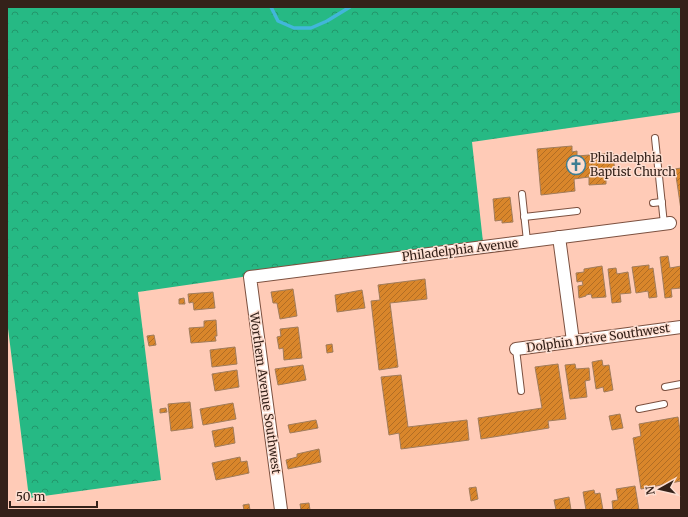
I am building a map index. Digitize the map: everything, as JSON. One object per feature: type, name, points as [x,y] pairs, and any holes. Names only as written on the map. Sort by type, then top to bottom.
[{"type":"street","name":"Philadelphia Avenue","points":[[250,277],[667,224]]},
{"type":"street","points":[[559,237],[573,341]]},
{"type":"street","name":"Worthem Avenue Southwest","points":[[250,277],[281,510]]},
{"type":"street","name":"Dolphin Drive Southwest","points":[[516,349],[681,327]]},
{"type":"lane","points":[[655,138],[662,202],[667,224]]},
{"type":"lane","points":[[522,194],[527,241]]},
{"type":"lane","points":[[652,203],[662,202]]},
{"type":"lane","points":[[524,217],[577,211]]},
{"type":"lane","points":[[516,349],[521,391]]},
{"type":"lane","points":[[665,387],[681,384]]},
{"type":"lane","points":[[639,409],[664,404]]},
{"type":"green space","points":[[7,7],[681,7],[681,112],[472,142],[483,242],[138,292],[161,480],[29,498],[7,320]]},
{"type":"building","name":"Philadelphia Baptist Church","points":[[572,146],[572,152],[577,151],[577,156],[613,153],[615,174],[606,175],[606,184],[589,185],[589,177],[574,179],[575,191],[541,195],[537,149]]},
{"type":"building","points":[[681,168],[681,210],[675,169]]},
{"type":"building","points":[[510,197],[513,222],[502,223],[502,220],[495,221],[493,199]]},
{"type":"building","points":[[668,256],[670,268],[681,266],[681,288],[671,289],[672,297],[665,298],[660,257]]},
{"type":"building","points":[[649,265],[649,269],[653,268],[657,297],[649,298],[648,291],[636,293],[632,267]]},
{"type":"building","points":[[602,266],[606,297],[592,298],[591,294],[579,298],[578,286],[583,285],[582,281],[577,282],[576,273],[584,272],[584,269]]},
{"type":"building","points":[[616,268],[617,274],[628,272],[631,293],[620,294],[621,302],[612,303],[608,269]]},
{"type":"building","points":[[425,279],[427,299],[390,303],[398,367],[379,370],[371,301],[380,300],[378,285]]},
{"type":"building","points":[[293,289],[297,316],[280,319],[277,303],[273,303],[271,292]]},
{"type":"building","points":[[362,290],[365,308],[337,312],[335,295]]},
{"type":"building","points":[[213,292],[215,308],[194,310],[193,302],[189,303],[188,294]]},
{"type":"building","points":[[184,298],[185,304],[179,304],[179,299]]},
{"type":"building","points":[[216,320],[216,341],[191,343],[189,328],[204,327],[204,321]]},
{"type":"building","points":[[298,327],[302,358],[284,360],[283,348],[279,349],[277,337],[281,336],[280,329]]},
{"type":"building","points":[[154,335],[156,345],[149,346],[147,336]]},
{"type":"building","points":[[332,344],[333,352],[327,353],[326,345]]},
{"type":"building","points":[[235,347],[237,364],[212,367],[210,350]]},
{"type":"building","points":[[602,360],[603,366],[609,365],[613,390],[604,392],[603,387],[596,389],[592,362]]},
{"type":"building","points":[[558,364],[566,419],[548,421],[549,428],[481,439],[478,418],[542,408],[535,367]]},
{"type":"building","points":[[575,364],[576,369],[589,368],[590,380],[585,381],[587,397],[570,399],[565,365]]},
{"type":"building","points":[[303,365],[306,380],[278,385],[275,369]]},
{"type":"building","points":[[237,370],[239,387],[215,391],[212,374]]},
{"type":"building","points":[[401,375],[408,427],[467,420],[469,440],[401,449],[399,433],[389,435],[381,377]]},
{"type":"building","points":[[190,402],[193,428],[171,431],[168,404]]},
{"type":"building","points":[[233,403],[236,419],[203,425],[200,409]]},
{"type":"building","points":[[166,408],[167,412],[160,413],[160,409]]},
{"type":"building","points":[[620,414],[623,428],[612,430],[609,416]]},
{"type":"building","points":[[678,417],[681,430],[681,481],[641,489],[633,438],[641,436],[639,424]]},
{"type":"building","points":[[316,420],[318,428],[290,433],[288,425]]},
{"type":"building","points":[[233,427],[235,443],[215,447],[212,431]]},
{"type":"building","points":[[319,449],[321,462],[288,469],[286,460],[297,457],[297,454]]},
{"type":"building","points":[[240,457],[241,462],[247,461],[249,473],[216,480],[212,463]]},
{"type":"building","points":[[635,486],[639,510],[613,510],[612,501],[618,500],[616,489]]},
{"type":"building","points":[[476,487],[478,499],[471,501],[469,488]]},
{"type":"building","points":[[594,490],[595,494],[600,493],[603,510],[586,510],[583,492]]},
{"type":"building","points":[[569,497],[571,510],[556,510],[554,500]]},
{"type":"building","points":[[309,503],[310,510],[301,510],[300,504]]},
{"type":"building","points":[[249,504],[250,510],[244,510],[243,505]]},
{"type":"waterway","points":[[271,7],[278,21],[294,28],[311,28],[327,21],[350,7]]},
{"type":"place","name":"Philadelphia Baptist Church","points":[[576,165]]}]
